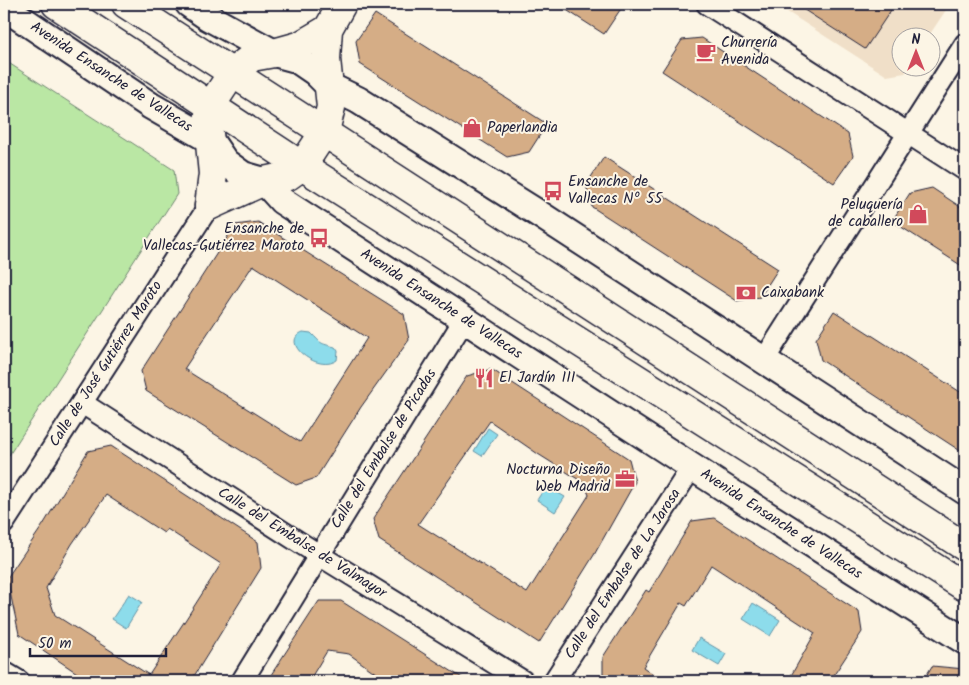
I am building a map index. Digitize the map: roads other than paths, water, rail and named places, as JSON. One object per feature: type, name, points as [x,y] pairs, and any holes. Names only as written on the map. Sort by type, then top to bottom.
[{"type":"main road","name":"Avenida Ensanche de Vallecas","points":[[56,4],[210,107],[965,587]]},
{"type":"main road","points":[[126,4],[325,131],[965,547]]},
{"type":"main road","points":[[209,206],[264,181],[288,176],[302,166],[325,131],[331,107],[326,59],[328,29],[342,4]]},
{"type":"main road","points":[[210,107],[233,72],[252,57],[299,46],[328,29]]},
{"type":"main road","name":"Calle de José Gutiérrez Maroto","points":[[209,206],[212,174],[208,123],[210,107]]},
{"type":"street","points":[[189,4],[208,17],[274,53],[296,59],[316,72],[329,86],[358,100],[408,131],[965,491]]},
{"type":"street","points":[[707,4],[965,170]]},
{"type":"street","name":"Avenida Ensanche de Vallecas","points":[[4,8],[151,106],[210,140],[225,162],[243,175],[264,181],[282,201],[692,467],[965,641]]},
{"type":"street","points":[[764,360],[965,44]]},
{"type":"street","name":"Calle de José Gutiérrez Maroto","points":[[4,523],[209,206]]},
{"type":"street","name":"Calle del Embalse de Picadas","points":[[242,681],[464,320]]},
{"type":"street","name":"Calle del Embalse de Valmayor","points":[[82,403],[319,554],[524,681]]},
{"type":"street","name":"Calle del Embalse de La Jarosa","points":[[554,681],[692,467]]},
{"type":"street","points":[[4,672],[19,681]]},
{"type":"water","points":[[303,332],[311,333],[321,343],[335,347],[338,351],[337,360],[329,363],[320,363],[304,355],[295,343],[297,337]]},
{"type":"water","points":[[488,428],[497,434],[482,456],[474,451]]},
{"type":"water","points":[[546,486],[565,497],[555,512],[537,500]]},
{"type":"water","points":[[129,594],[142,602],[126,628],[112,619]]},
{"type":"water","points":[[753,603],[780,620],[770,636],[743,619]]},
{"type":"water","points":[[699,638],[726,654],[719,666],[692,650]]},
{"type":"place","name":"Churrería Avenida","points":[[706,52]]},
{"type":"place","name":"Paperlandia","points":[[472,128]]},
{"type":"place","name":"Ensanche de Vallecas Nº 55","points":[[553,191]]},
{"type":"place","name":"Peluquería de caballero","points":[[918,214]]},
{"type":"place","name":"Ensanche de Vallecas-Gutiérrez Maroto","points":[[319,238]]},
{"type":"place","name":"Caixabank","points":[[746,293]]},
{"type":"place","name":"El Jardín III","points":[[484,378]]},
{"type":"place","name":"Nocturna Diseño Web Madrid","points":[[625,479]]}]
